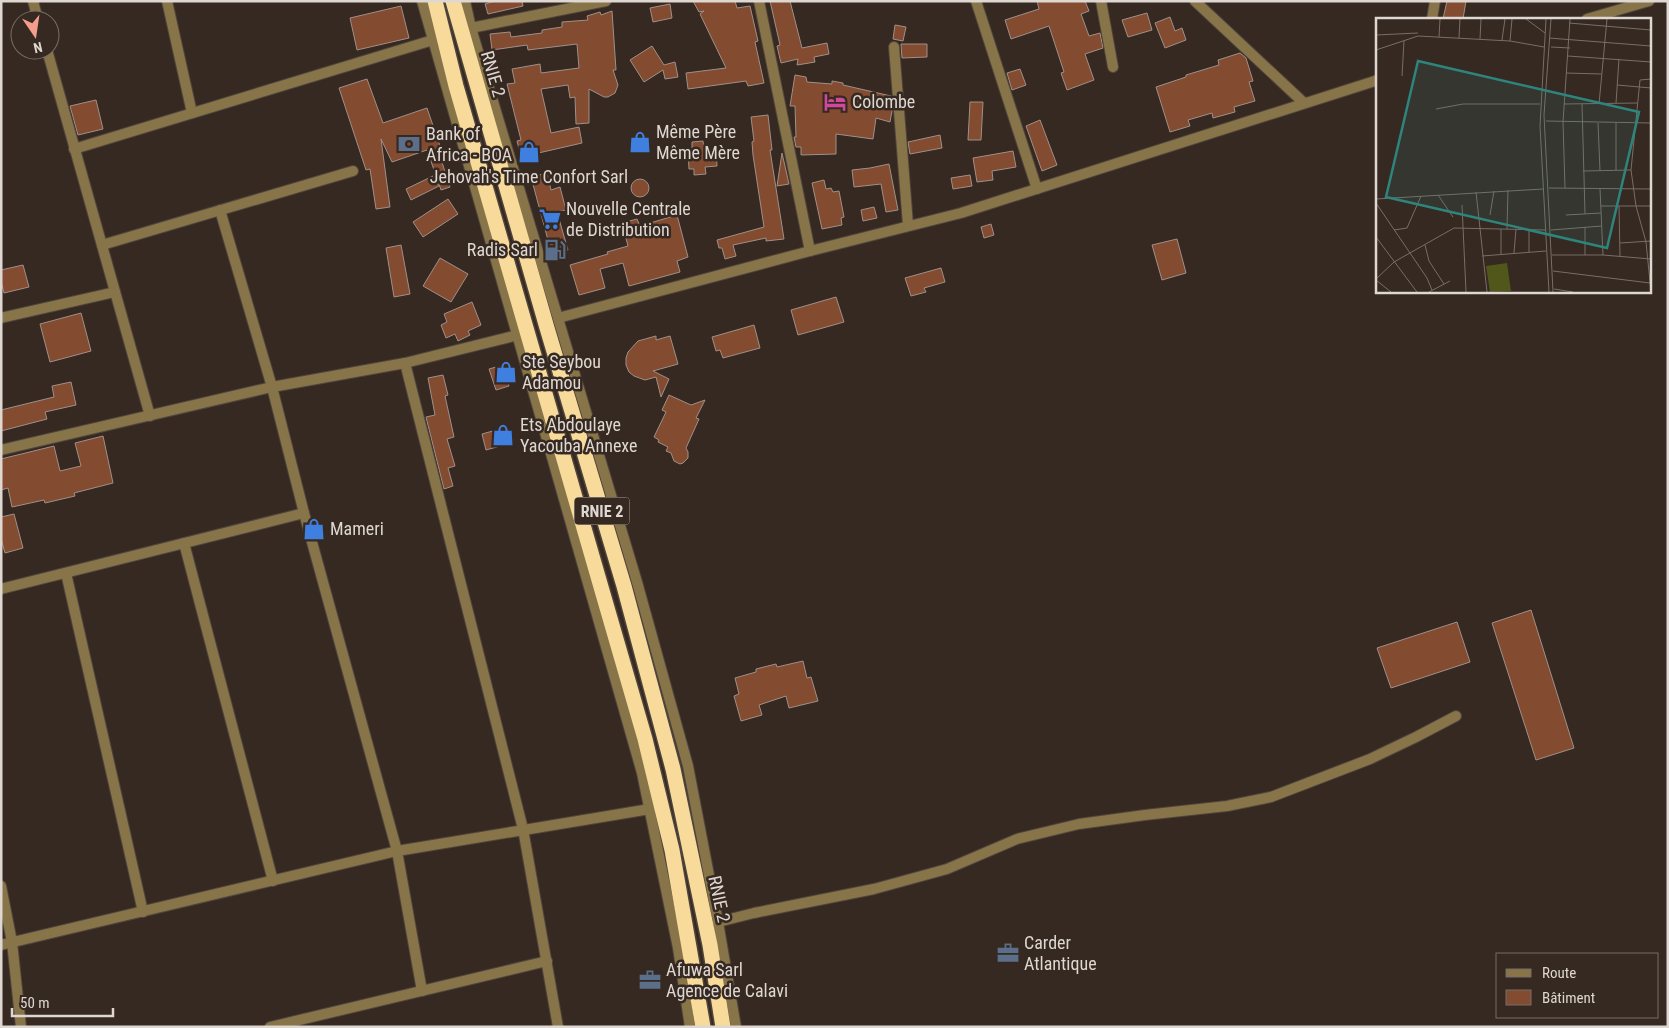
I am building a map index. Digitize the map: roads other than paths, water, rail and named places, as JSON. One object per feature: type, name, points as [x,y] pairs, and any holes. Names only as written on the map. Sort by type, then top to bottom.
[{"type":"highway","name":"RNIE 2","points":[[435,1],[461,104],[645,739],[672,850],[703,1027]]},
{"type":"highway","name":"RNIE 2","points":[[453,1],[624,586],[670,759],[710,945],[723,1027]]},
{"type":"street","points":[[167,1],[192,113]]},
{"type":"street","points":[[422,1],[640,764],[678,948],[690,1027]]},
{"type":"street","points":[[465,1],[637,582],[688,766],[736,1027]]},
{"type":"street","points":[[472,28],[606,1]]},
{"type":"street","points":[[759,1],[810,251]]},
{"type":"street","points":[[976,1],[1036,189]]},
{"type":"street","points":[[1101,1],[1113,67]]},
{"type":"street","points":[[1195,1],[1304,103]]},
{"type":"street","points":[[1432,18],[1436,1]]},
{"type":"street","points":[[1590,18],[1649,1]]},
{"type":"street","points":[[74,149],[433,40]]},
{"type":"street","points":[[894,48],[908,225]]},
{"type":"street","points":[[49,60],[150,416]]},
{"type":"street","points":[[558,318],[908,225],[961,213],[1376,81]]},
{"type":"street","points":[[102,245],[353,171]]},
{"type":"street","points":[[220,210],[272,387],[304,513],[397,851],[422,991]]},
{"type":"street","points":[[1,318],[115,292]]},
{"type":"street","points":[[1,450],[272,387],[405,363],[518,335]]},
{"type":"street","points":[[405,363],[523,829],[558,1027]]},
{"type":"street","points":[[1,589],[304,513]]},
{"type":"street","points":[[184,543],[273,881]]},
{"type":"street","points":[[66,573],[143,912]]},
{"type":"street","points":[[718,922],[874,889],[947,869],[1017,839],[1079,824],[1227,806],[1270,796],[1370,759],[1416,738],[1456,716]]},
{"type":"street","points":[[6,943],[397,851],[650,809]]},
{"type":"street","points":[[1,886],[6,943],[21,1027]]},
{"type":"street","points":[[270,1027],[300,1023],[547,961]]},
{"type":"place","name":"Colombe","points":[[835,102]]},
{"type":"place","name":"Même Père Même Mère","points":[[640,142]]},
{"type":"place","name":"Bank of Africa - BOA","points":[[409,144]]},
{"type":"place","name":"Jehovah's Time Confort Sarl","points":[[529,152]]},
{"type":"place","name":"Nouvelle Centrale de Distribution","points":[[550,219]]},
{"type":"place","name":"Radis Sarl","points":[[555,250]]},
{"type":"place","name":"Ste Seybou Adamou","points":[[506,372]]},
{"type":"place","name":"Ets Abdoulaye Yacouba Annexe","points":[[503,435]]},
{"type":"place","name":"Mameri","points":[[314,529]]},
{"type":"place","name":"Carder Atlantique","points":[[1008,953]]},
{"type":"place","name":"Afuwa Sarl Agence de Calavi","points":[[650,980]]}]
